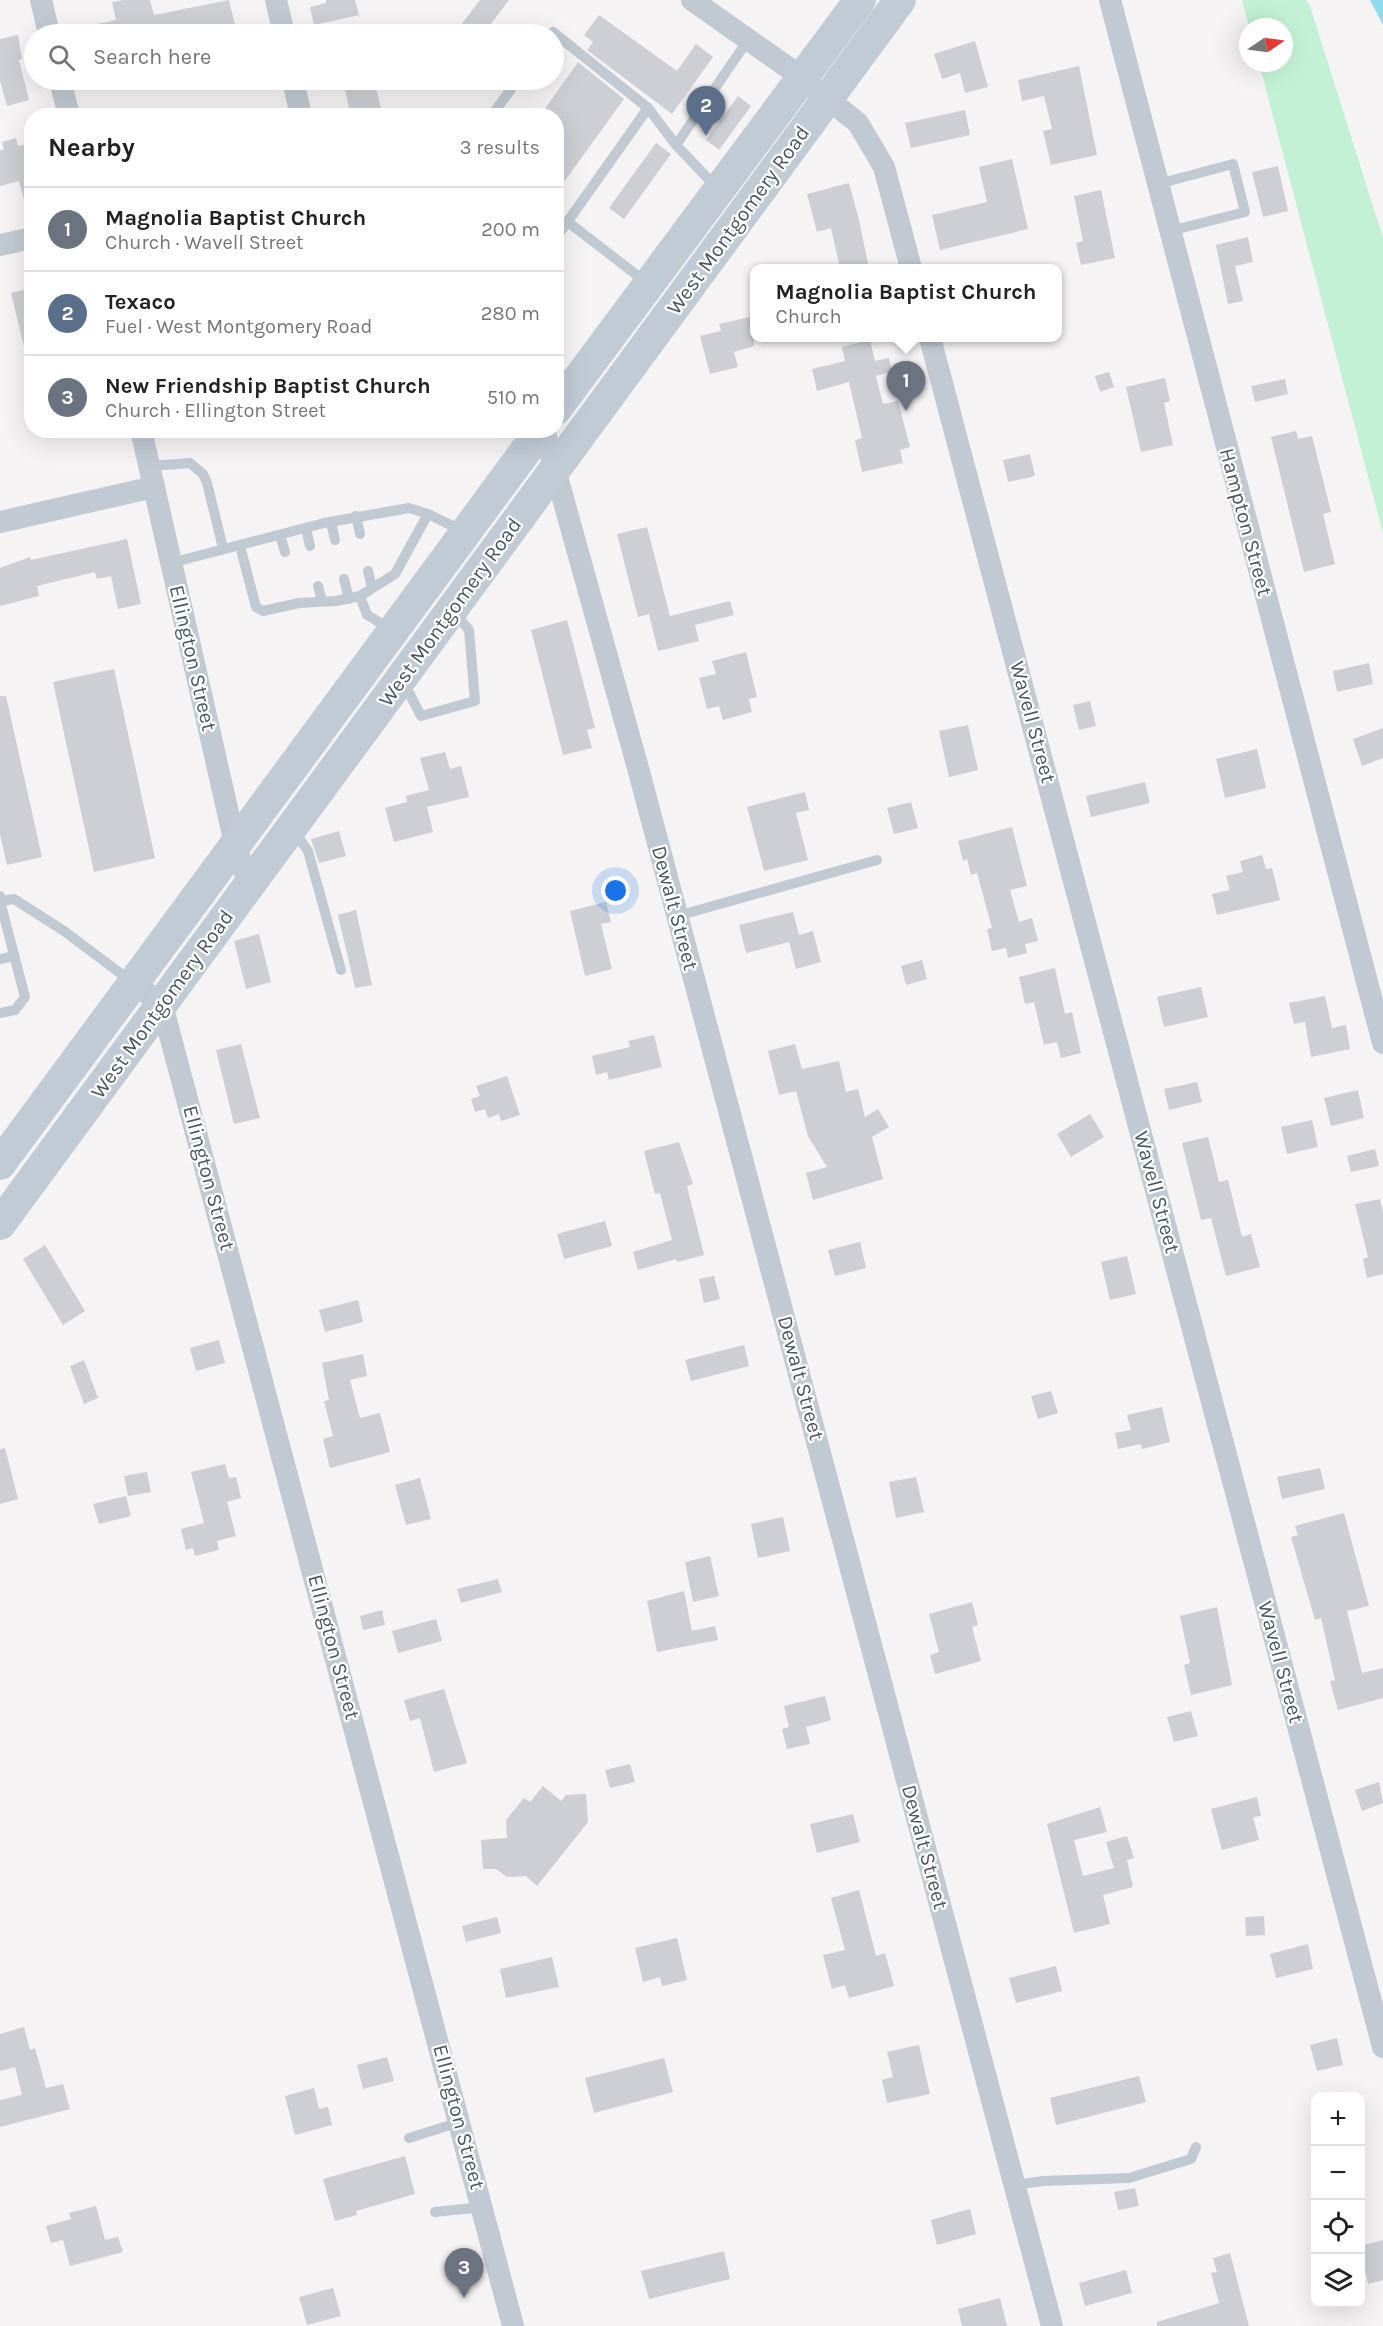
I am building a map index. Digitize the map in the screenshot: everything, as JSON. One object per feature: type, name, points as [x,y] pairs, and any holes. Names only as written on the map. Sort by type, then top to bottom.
[{"type":"main road","name":"West Montgomery Road","points":[[564,386],[650,285],[860,0]]},
{"type":"main road","name":"West Montgomery Road","points":[[0,1224],[900,0]]},
{"type":"main road","name":"West Montgomery Road","points":[[0,1164],[133,982],[236,848],[536,438]]},
{"type":"street","points":[[40,0],[46,24]]},
{"type":"street","points":[[276,0],[282,24]]},
{"type":"street","points":[[692,0],[828,98],[858,123],[884,167],[910,264]]},
{"type":"street","name":"Hampton Street","points":[[1110,0],[1383,1043]]},
{"type":"street","points":[[62,90],[67,108]]},
{"type":"street","points":[[295,90],[299,108]]},
{"type":"street","points":[[0,245],[24,240]]},
{"type":"street","name":"Wavell Street","points":[[931,342],[1383,2047]]},
{"type":"street","name":"Ellington Street","points":[[143,438],[236,848],[249,884]]},
{"type":"street","name":"Dewalt Street","points":[[545,438],[555,468],[677,916],[1052,2326]]},
{"type":"street","points":[[0,522],[152,477]]},
{"type":"street","points":[[133,982],[162,1005]]},
{"type":"street","name":"Ellington Street","points":[[162,1005],[513,2326]]},
{"type":"lane","points":[[676,145],[748,40]]},
{"type":"lane","points":[[564,41],[648,108],[676,145],[719,190]]},
{"type":"lane","points":[[497,108],[510,90]]},
{"type":"lane","points":[[564,227],[648,108]]},
{"type":"lane","points":[[1158,184],[1233,164],[1245,212],[1170,231]]},
{"type":"lane","points":[[568,222],[650,285]]},
{"type":"lane","points":[[152,477],[190,463],[203,474],[223,548]]},
{"type":"lane","points":[[171,563],[356,516],[409,508],[428,514],[466,533]]},
{"type":"lane","points":[[240,546],[256,607],[263,611],[298,603],[354,597],[395,574],[428,514]]},
{"type":"lane","points":[[356,516],[360,534]]},
{"type":"lane","points":[[331,522],[335,540]]},
{"type":"lane","points":[[306,528],[310,546]]},
{"type":"lane","points":[[280,535],[285,552]]},
{"type":"lane","points":[[368,571],[372,588]]},
{"type":"lane","points":[[344,579],[367,615],[394,631]]},
{"type":"lane","points":[[318,586],[322,601]]},
{"type":"lane","points":[[296,591],[298,603]]},
{"type":"lane","points":[[401,677],[421,716],[475,701],[470,630],[451,609]]},
{"type":"lane","points":[[291,828],[308,851],[341,970]]},
{"type":"lane","points":[[677,916],[878,860]]},
{"type":"lane","points":[[0,1013],[15,1010],[25,997],[0,899],[14,899],[64,931],[133,982]]},
{"type":"lane","points":[[0,959],[14,956]]},
{"type":"lane","points":[[409,2138],[460,2122]]},
{"type":"lane","points":[[1015,2185],[1043,2181],[1129,2178],[1191,2159],[1196,2147]]},
{"type":"lane","points":[[435,2212],[482,2207]]},
{"type":"green space","points":[[1242,0],[1306,0],[1310,6],[1383,238],[1383,533],[1261,72],[1293,72],[1293,18],[1247,18]]},
{"type":"water","points":[[1370,0],[1383,0],[1383,25]]},
{"type":"building","points":[[150,0],[154,15],[229,0],[235,24],[98,24],[116,20],[112,2]]},
{"type":"building","points":[[326,0],[355,0],[359,15],[314,24],[310,7],[326,3]]},
{"type":"building","points":[[480,0],[509,0],[491,24],[462,24]]},
{"type":"building","points":[[599,15],[677,71],[696,44],[713,57],[672,114],[587,50],[593,42],[584,35]]},
{"type":"building","points":[[18,35],[24,90],[26,90],[29,100],[7,106],[0,81],[0,39]]},
{"type":"building","points":[[975,41],[988,87],[965,93],[960,73],[942,79],[934,54]]},
{"type":"building","points":[[578,62],[624,99],[564,182],[564,108],[546,108],[558,90],[564,90],[564,82]]},
{"type":"building","points":[[1079,66],[1097,155],[1051,165],[1043,131],[1052,129],[1044,96],[1022,101],[1018,80]]},
{"type":"building","points":[[345,90],[376,90],[381,108],[349,108]]},
{"type":"building","points":[[738,96],[751,106],[719,150],[706,140]]},
{"type":"building","points":[[965,110],[970,135],[911,148],[905,123]]},
{"type":"building","points":[[16,138],[18,146],[24,145],[24,200],[19,181],[0,186],[0,151],[4,149],[2,142]]},
{"type":"building","points":[[656,143],[671,154],[624,219],[609,208]]},
{"type":"building","points":[[1012,159],[1028,229],[940,250],[932,215],[987,202],[979,167]]},
{"type":"building","points":[[1278,166],[1288,211],[1263,217],[1252,172]]},
{"type":"building","points":[[849,183],[868,264],[839,264],[831,228],[817,232],[807,194]]},
{"type":"building","points":[[1101,190],[1115,258],[1081,265],[1076,243],[1083,241],[1074,196]]},
{"type":"building","points":[[1248,237],[1253,262],[1235,266],[1243,301],[1228,304],[1216,245]]},
{"type":"building","points":[[24,290],[24,347],[11,293]]},
{"type":"building","points":[[750,317],[750,342],[754,342],[754,346],[734,352],[738,367],[710,374],[700,336],[721,331],[719,324]]},
{"type":"building","points":[[870,342],[875,361],[889,358],[892,372],[876,376],[883,404],[898,401],[910,447],[900,450],[903,463],[862,472],[855,440],[862,438],[849,382],[817,391],[812,369],[845,361],[842,347]]},
{"type":"building","points":[[1109,372],[1114,387],[1100,392],[1095,376]]},
{"type":"building","points":[[1165,378],[1170,401],[1164,403],[1173,445],[1141,452],[1126,387]]},
{"type":"building","points":[[1285,379],[1288,394],[1255,402],[1251,386]]},
{"type":"building","points":[[1296,431],[1298,439],[1312,436],[1331,512],[1323,514],[1335,564],[1304,572],[1271,437]]},
{"type":"building","points":[[1030,454],[1035,476],[1008,482],[1003,460]]},
{"type":"building","points":[[647,527],[670,616],[730,601],[734,615],[695,625],[699,641],[658,651],[649,614],[638,617],[617,534]]},
{"type":"building","points":[[127,539],[141,604],[118,609],[111,576],[97,579],[95,572],[37,586],[39,596],[0,606],[0,568],[30,557],[31,560]]},
{"type":"building","points":[[567,620],[595,728],[587,730],[592,748],[563,755],[531,630]]},
{"type":"building","points":[[746,652],[757,697],[749,699],[752,712],[723,720],[719,706],[707,709],[699,678],[716,674],[712,661]]},
{"type":"building","points":[[1369,663],[1373,684],[1337,692],[1333,671]]},
{"type":"building","points":[[114,669],[155,858],[94,872],[53,682]]},
{"type":"building","points":[[0,696],[6,696],[42,857],[7,865],[0,834]]},
{"type":"building","points":[[1090,701],[1096,726],[1079,730],[1073,705]]},
{"type":"building","points":[[968,725],[978,770],[949,777],[939,731]]},
{"type":"building","points":[[1383,728],[1383,758],[1362,766],[1353,739]]},
{"type":"building","points":[[1257,749],[1266,788],[1225,798],[1216,759]]},
{"type":"building","points":[[445,752],[450,769],[461,766],[469,797],[427,807],[433,832],[394,842],[385,808],[407,802],[406,796],[429,790],[420,758]]},
{"type":"building","points":[[1145,782],[1150,803],[1091,817],[1086,796]]},
{"type":"building","points":[[805,792],[809,810],[796,813],[808,860],[764,871],[747,807]]},
{"type":"building","points":[[911,802],[918,828],[894,834],[887,808]]},
{"type":"building","points":[[1012,827],[1027,886],[1010,890],[1019,922],[1032,918],[1038,941],[1025,944],[1027,953],[1008,958],[1006,948],[992,951],[987,929],[992,928],[977,873],[971,875],[967,859],[963,861],[958,841]]},
{"type":"building","points":[[339,831],[346,856],[319,863],[311,839]]},
{"type":"building","points":[[1262,855],[1266,869],[1272,868],[1280,900],[1217,915],[1212,894],[1230,890],[1226,876],[1243,872],[1240,861]]},
{"type":"building","points":[[606,902],[611,922],[601,924],[612,969],[585,976],[570,911]]},
{"type":"building","points":[[356,910],[372,985],[355,988],[338,915]]},
{"type":"building","points":[[793,912],[799,935],[813,931],[821,962],[796,969],[789,942],[746,953],[739,925]]},
{"type":"building","points":[[259,934],[271,982],[246,989],[234,941]]},
{"type":"building","points":[[922,960],[927,979],[906,985],[901,966]]},
{"type":"building","points":[[1055,968],[1065,1014],[1072,1012],[1081,1053],[1061,1058],[1057,1042],[1044,1045],[1034,1002],[1025,1004],[1019,977]]},
{"type":"building","points":[[1201,987],[1208,1017],[1164,1027],[1157,997]]},
{"type":"building","points":[[1325,996],[1332,1028],[1346,1025],[1350,1049],[1311,1057],[1305,1022],[1294,1024],[1289,1003]]},
{"type":"building","points":[[654,1035],[662,1067],[609,1080],[607,1072],[596,1075],[592,1056],[630,1047],[628,1041]]},
{"type":"building","points":[[241,1044],[260,1118],[234,1124],[216,1050]]},
{"type":"building","points":[[795,1044],[802,1069],[839,1061],[846,1092],[858,1089],[865,1117],[878,1109],[889,1127],[872,1137],[883,1179],[813,1200],[806,1173],[827,1167],[808,1136],[796,1091],[779,1095],[768,1051]]},
{"type":"building","points":[[507,1076],[520,1115],[501,1121],[499,1114],[488,1118],[485,1109],[475,1112],[471,1099],[480,1096],[476,1086]]},
{"type":"building","points":[[1197,1082],[1202,1102],[1169,1110],[1164,1089]]},
{"type":"building","points":[[1358,1090],[1364,1118],[1331,1126],[1324,1098]]},
{"type":"building","points":[[1090,1114],[1104,1137],[1071,1157],[1057,1134]]},
{"type":"building","points":[[1312,1120],[1318,1147],[1287,1154],[1281,1127]]},
{"type":"building","points":[[1208,1137],[1219,1182],[1228,1180],[1242,1237],[1251,1234],[1260,1267],[1226,1276],[1211,1218],[1201,1220],[1182,1143]]},
{"type":"building","points":[[679,1142],[693,1184],[687,1186],[704,1255],[677,1262],[676,1259],[638,1270],[633,1252],[672,1240],[660,1193],[655,1194],[644,1151]]},
{"type":"building","points":[[1375,1149],[1379,1166],[1351,1172],[1347,1156]]},
{"type":"building","points":[[1380,1199],[1383,1213],[1383,1274],[1367,1278],[1363,1259],[1368,1257],[1355,1204]]},
{"type":"building","points":[[605,1221],[612,1246],[564,1259],[557,1234]]},
{"type":"building","points":[[860,1242],[866,1268],[835,1276],[828,1250]]},
{"type":"building","points":[[45,1245],[85,1311],[63,1325],[23,1259]]},
{"type":"building","points":[[1127,1256],[1136,1294],[1110,1300],[1101,1262]]},
{"type":"building","points":[[714,1276],[720,1299],[704,1303],[699,1279]]},
{"type":"building","points":[[358,1300],[363,1322],[325,1332],[319,1310]]},
{"type":"building","points":[[219,1340],[225,1363],[196,1371],[190,1348]]},
{"type":"building","points":[[744,1345],[749,1366],[691,1381],[685,1360]]},
{"type":"building","points":[[363,1354],[367,1376],[350,1380],[360,1418],[380,1413],[390,1452],[330,1468],[323,1439],[333,1436],[324,1401],[329,1400],[322,1363]]},
{"type":"building","points":[[84,1360],[98,1398],[84,1404],[70,1366]]},
{"type":"building","points":[[1051,1391],[1058,1413],[1038,1419],[1031,1396]]},
{"type":"building","points":[[1162,1407],[1170,1442],[1142,1449],[1141,1444],[1118,1449],[1115,1433],[1131,1430],[1127,1415]]},
{"type":"building","points":[[5,1448],[18,1499],[0,1504],[0,1449]]},
{"type":"building","points":[[225,1464],[229,1478],[236,1477],[241,1498],[227,1502],[236,1536],[217,1541],[219,1550],[195,1556],[193,1548],[186,1550],[181,1529],[204,1523],[191,1472]]},
{"type":"building","points":[[1320,1468],[1325,1489],[1282,1499],[1277,1477]]},
{"type":"building","points":[[147,1472],[151,1492],[128,1496],[124,1476]]},
{"type":"building","points":[[916,1477],[924,1512],[896,1518],[889,1482]]},
{"type":"building","points":[[420,1478],[431,1519],[406,1525],[395,1485]]},
{"type":"building","points":[[126,1496],[131,1516],[99,1524],[93,1504]]},
{"type":"building","points":[[1344,1513],[1369,1606],[1347,1611],[1362,1673],[1383,1668],[1383,1698],[1338,1710],[1330,1681],[1335,1680],[1321,1618],[1315,1620],[1291,1537],[1298,1535],[1295,1526]]},
{"type":"building","points":[[783,1517],[790,1551],[758,1558],[751,1524]]},
{"type":"building","points":[[710,1556],[719,1596],[693,1602],[685,1562]]},
{"type":"building","points":[[498,1579],[502,1592],[461,1603],[457,1589]]},
{"type":"building","points":[[684,1591],[692,1631],[715,1626],[718,1640],[657,1652],[647,1601]]},
{"type":"building","points":[[972,1602],[978,1625],[972,1627],[981,1661],[935,1674],[930,1655],[939,1652],[929,1614]]},
{"type":"building","points":[[1217,1607],[1232,1685],[1191,1695],[1184,1665],[1190,1663],[1180,1616]]},
{"type":"building","points":[[382,1610],[385,1625],[363,1630],[360,1616]]},
{"type":"building","points":[[436,1619],[442,1641],[398,1653],[392,1631]]},
{"type":"building","points":[[444,1689],[467,1763],[434,1772],[420,1718],[410,1721],[404,1700]]},
{"type":"building","points":[[825,1696],[831,1720],[806,1727],[810,1744],[787,1749],[782,1729],[789,1727],[784,1706]]},
{"type":"building","points":[[1191,1711],[1198,1736],[1174,1742],[1167,1717]]},
{"type":"building","points":[[630,1764],[635,1782],[610,1788],[605,1770]]},
{"type":"building","points":[[1379,1782],[1383,1803],[1362,1811],[1355,1790]]},
{"type":"building","points":[[543,1786],[561,1801],[566,1795],[586,1794],[588,1822],[537,1886],[526,1876],[507,1877],[496,1869],[483,1869],[481,1840],[507,1838],[506,1820],[524,1798],[530,1802]]},
{"type":"building","points":[[1257,1797],[1261,1816],[1253,1817],[1259,1840],[1222,1850],[1211,1809]]},
{"type":"building","points":[[1100,1807],[1107,1832],[1074,1840],[1083,1876],[1114,1868],[1106,1842],[1127,1836],[1134,1858],[1127,1860],[1133,1887],[1103,1895],[1110,1924],[1074,1933],[1047,1824]]},
{"type":"building","points":[[853,1814],[860,1842],[817,1853],[810,1824]]},
{"type":"building","points":[[859,1890],[876,1956],[885,1953],[894,1986],[849,1998],[845,1985],[832,1989],[823,1955],[845,1950],[831,1898]]},
{"type":"building","points":[[1264,1916],[1265,1935],[1246,1936],[1245,1917]]},
{"type":"building","points":[[497,1917],[501,1933],[466,1942],[462,1926]]},
{"type":"building","points":[[677,1938],[687,1980],[662,1986],[660,1977],[643,1982],[635,1948]]},
{"type":"building","points":[[1308,1944],[1313,1969],[1276,1978],[1270,1954]]},
{"type":"building","points":[[552,1957],[559,1987],[506,1998],[500,1969]]},
{"type":"building","points":[[1056,1966],[1062,1991],[1016,2003],[1009,1978]]},
{"type":"building","points":[[24,2027],[30,2050],[35,2048],[46,2088],[63,2084],[70,2109],[0,2127],[0,2100],[22,2095],[15,2067],[0,2071],[0,2034]]},
{"type":"building","points":[[1337,2038],[1343,2065],[1317,2071],[1310,2045]]},
{"type":"building","points":[[919,2045],[930,2094],[887,2103],[882,2080],[893,2077],[887,2052]]},
{"type":"building","points":[[387,2057],[394,2081],[363,2089],[357,2065]]},
{"type":"building","points":[[664,2058],[673,2092],[594,2113],[585,2078]]},
{"type":"building","points":[[1139,2076],[1146,2102],[1056,2125],[1050,2098]]},
{"type":"building","points":[[314,2088],[319,2109],[328,2107],[332,2125],[295,2135],[285,2096]]},
{"type":"building","points":[[405,2156],[415,2194],[356,2211],[357,2215],[335,2221],[323,2179]]},
{"type":"building","points":[[1135,2188],[1139,2206],[1118,2210],[1114,2192]]},
{"type":"building","points":[[96,2206],[105,2240],[118,2237],[123,2252],[70,2266],[63,2240],[51,2243],[46,2226],[71,2219],[69,2213]]},
{"type":"building","points":[[970,2209],[976,2234],[937,2245],[931,2220]]},
{"type":"building","points":[[1383,2240],[1383,2280],[1368,2284],[1365,2270],[1365,2245]]},
{"type":"building","points":[[724,2251],[730,2279],[649,2299],[641,2271]]},
{"type":"building","points":[[1230,2253],[1249,2326],[1157,2326],[1157,2322],[1219,2303],[1211,2273],[1217,2272],[1213,2258]]},
{"type":"building","points":[[1126,2270],[1132,2293],[1085,2306],[1079,2283]]},
{"type":"building","points":[[333,2288],[341,2316],[307,2325],[299,2297]]},
{"type":"building","points":[[1000,2298],[1007,2326],[962,2326],[958,2309]]},
{"type":"place","name":"Texaco","points":[[706,136]]},
{"type":"place","name":"Magnolia Baptist Church","points":[[906,411]]},
{"type":"place","name":"New Friendship Baptist Church","points":[[464,2298]]}]
